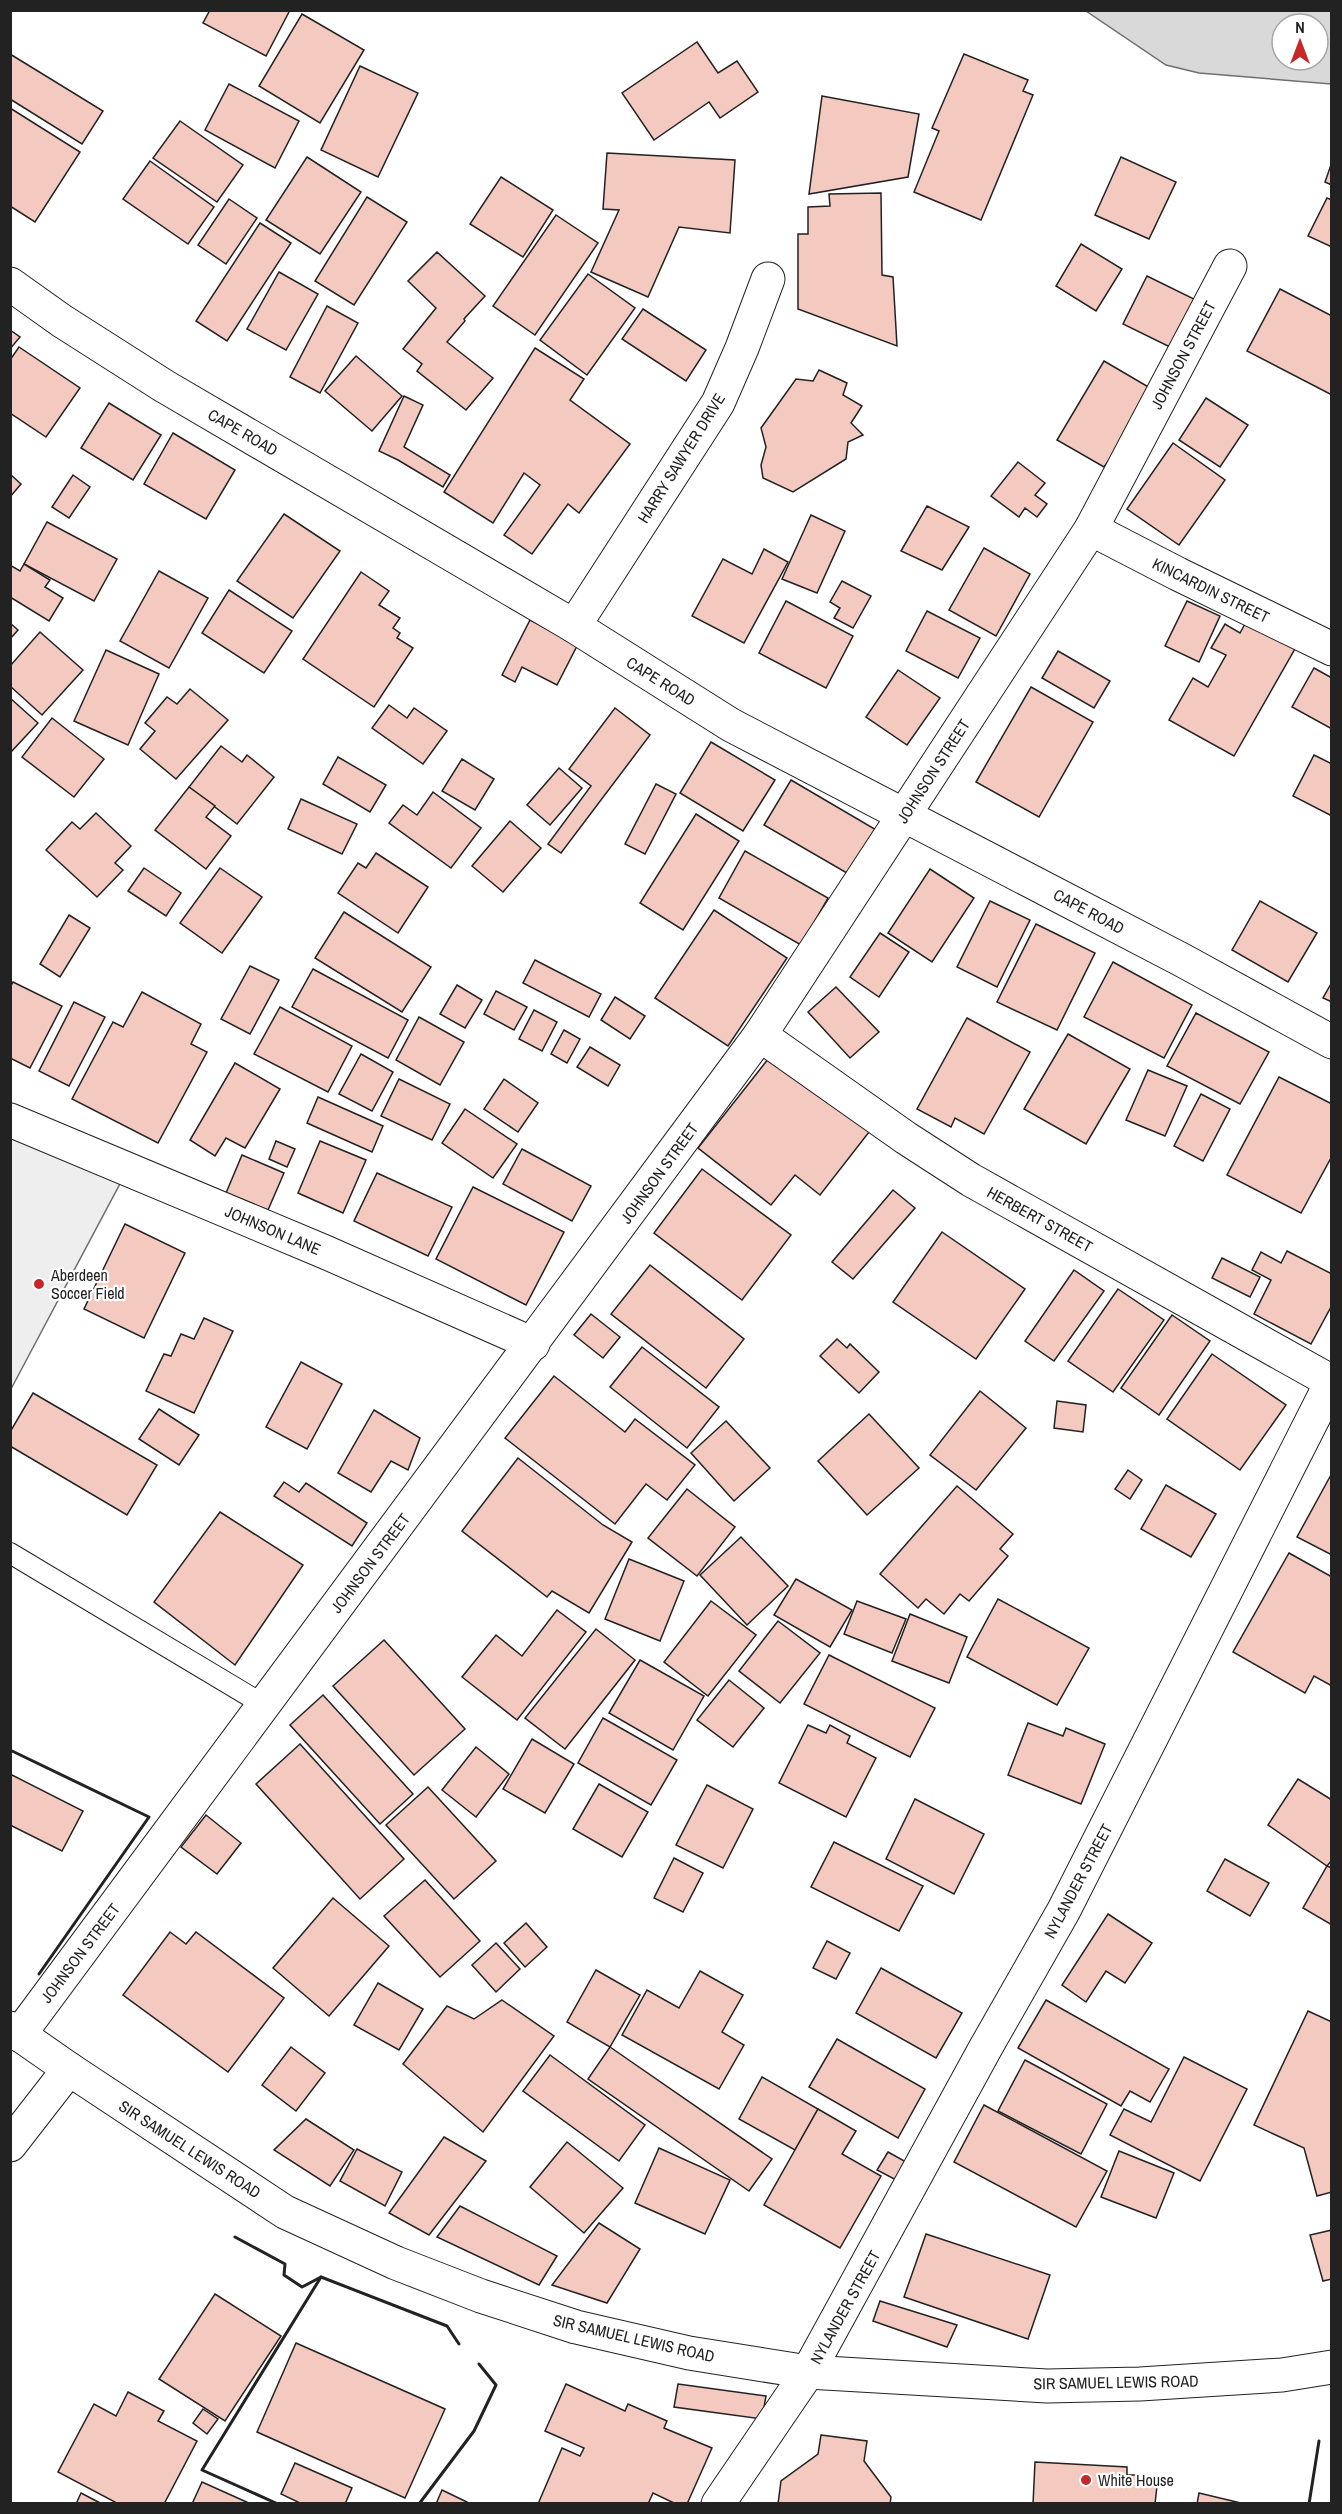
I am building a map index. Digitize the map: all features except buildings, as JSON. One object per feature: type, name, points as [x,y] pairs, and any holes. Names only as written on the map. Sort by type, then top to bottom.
[{"type":"street","name":"JOHNSON STREET","points":[[15,2031],[264,1706],[760,1035],[1091,529],[1230,266]]},
{"type":"street","name":"HARRY SAWYER DRIVE","points":[[574,626],[718,403],[768,279]]},
{"type":"street","name":"CAPE ROAD","points":[[10,284],[62,321],[164,386],[574,626],[731,725],[905,814],[1332,1042]]},
{"type":"street","name":"KINCARDIN STREET","points":[[1091,529],[1332,649]]},
{"type":"street","name":"HERBERT STREET","points":[[760,1035],[906,1138],[971,1180],[1331,1382]]},
{"type":"street","name":"JOHNSON LANE","points":[[10,1120],[315,1247],[533,1344]]},
{"type":"street","name":"NYLANDER STREET","points":[[718,2504],[808,2372],[986,2047],[1064,1910],[1331,1382]]},
{"type":"street","name":"SIR SAMUEL LEWIS ROAD","points":[[15,2031],[285,2212],[396,2263],[482,2296],[576,2327],[689,2353],[808,2372],[1047,2386],[1140,2384],[1282,2375],[1332,2367]]},
{"type":"street","points":[[10,2145],[69,2069]]},
{"type":"lane","points":[[10,1554],[264,1706]]},
{"type":"shaded area","points":[[1086,11],[1331,11],[1331,84],[1199,73],[1166,65]]},
{"type":"shaded area","name":"Aberdeen Soccer Field","points":[[11,1130],[123,1178],[11,1389]]},
{"type":"wall","points":[[10,1750],[149,1817],[39,1974]]},
{"type":"wall","points":[[235,2237],[285,2264],[284,2275],[302,2287],[321,2277],[447,2326],[459,2344]]},
{"type":"wall","points":[[278,2504],[202,2470],[321,2277]]},
{"type":"wall","points":[[419,2504],[474,2431],[496,2385],[479,2364]]},
{"type":"wall","points":[[1309,2504],[1319,2441]]},
{"type":"place","name":"Aberdeen Soccer Field","points":[[39,1284]]},
{"type":"place","name":"White House","points":[[1086,2480]]}]
